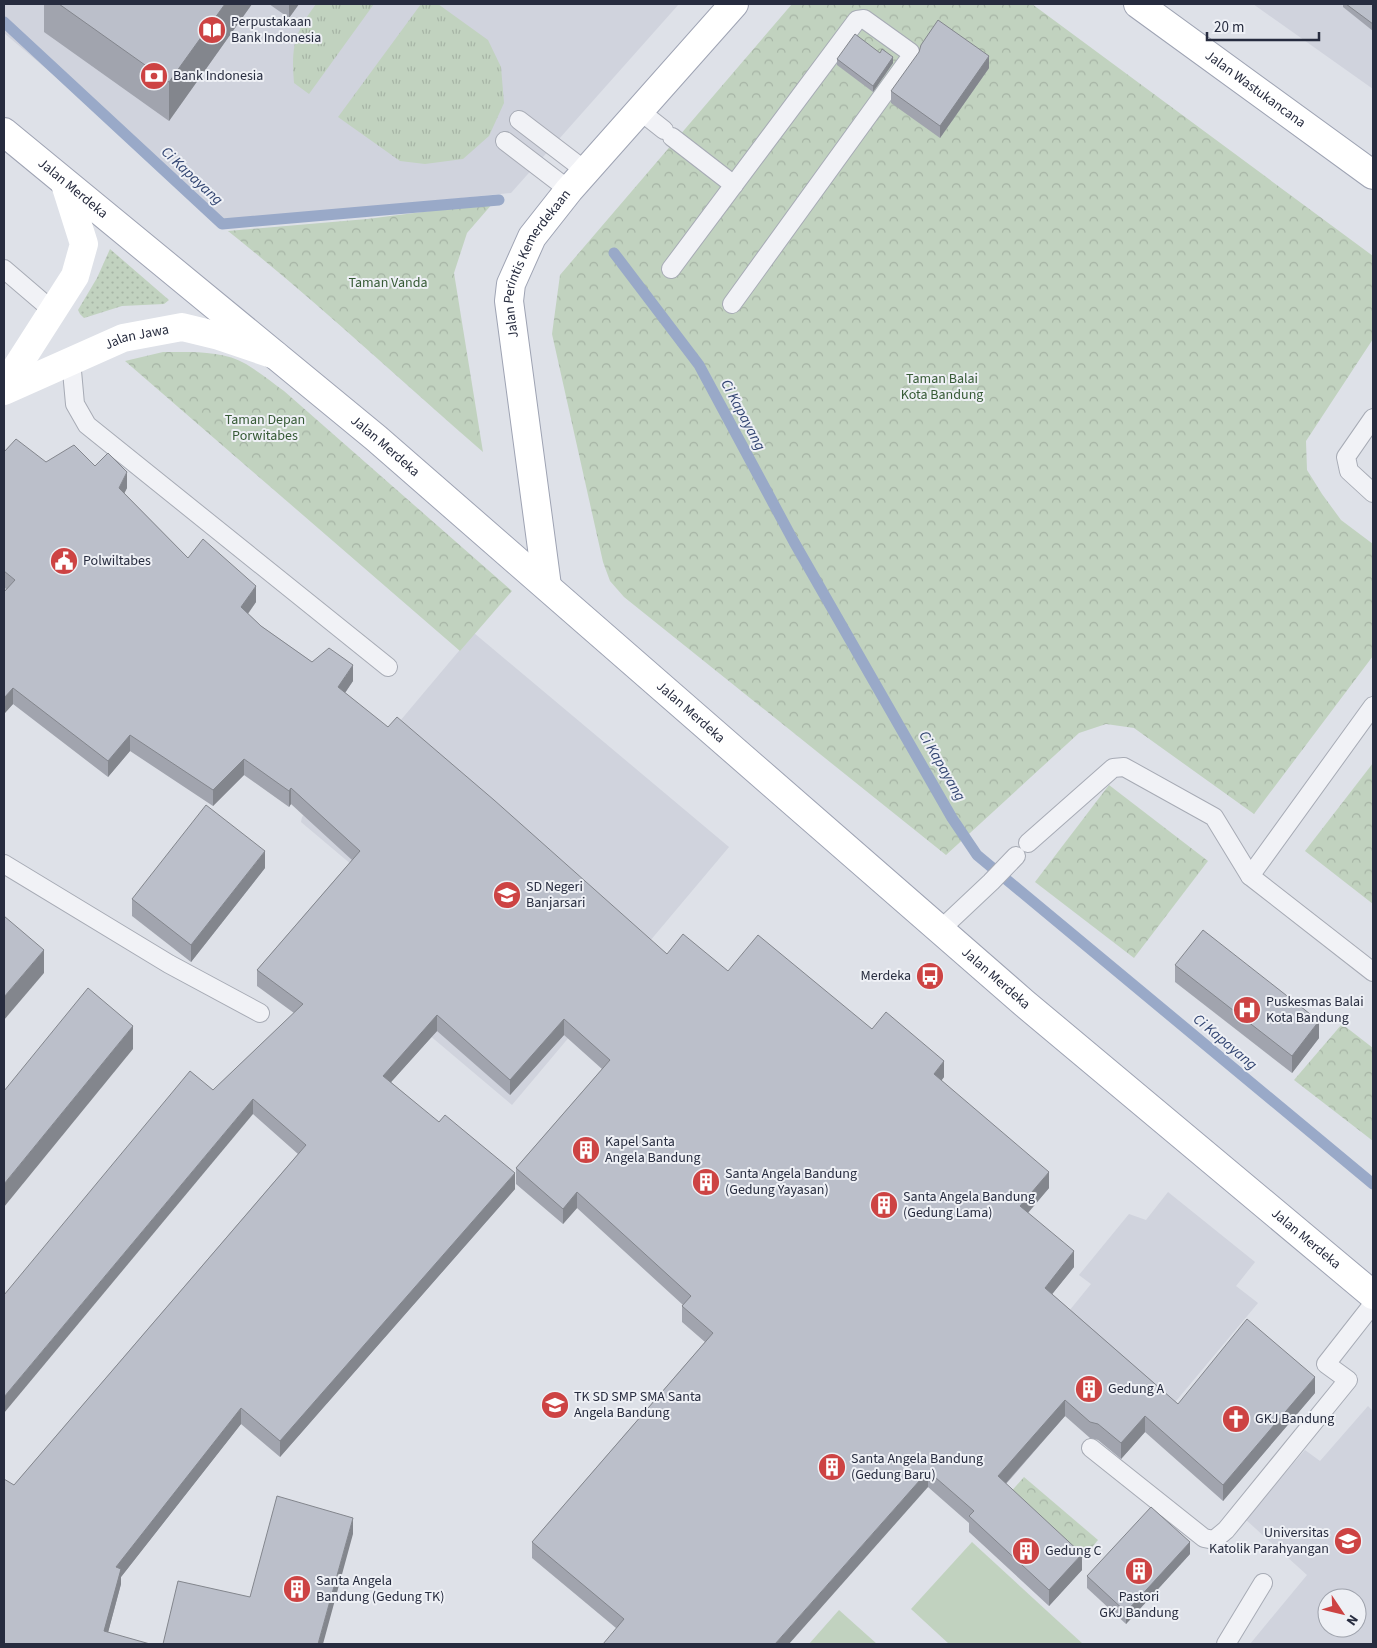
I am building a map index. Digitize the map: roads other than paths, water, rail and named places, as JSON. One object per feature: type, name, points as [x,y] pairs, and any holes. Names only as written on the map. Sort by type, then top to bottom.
[{"type":"main road","name":"Jalan Perintis Kemerdekaan","points":[[547,586],[509,302],[511,284],[532,237],[578,181],[734,4]]},
{"type":"main road","name":"Jalan Wastukancana","points":[[1138,4],[1373,175]]},
{"type":"main road","name":"Jalan Merdeka","points":[[4,132],[276,356],[547,586],[1039,1016],[1373,1295]]},
{"type":"main road","points":[[4,387],[75,276],[84,244],[65,184]]},
{"type":"main road","name":"Jalan Jawa","points":[[4,391],[123,338],[182,327],[219,336],[276,356]]},
{"type":"lane","points":[[671,269],[857,20],[864,19],[910,52],[910,58],[732,304]]},
{"type":"lane","points":[[640,111],[734,185]]},
{"type":"lane","points":[[519,120],[578,181]]},
{"type":"lane","points":[[505,141],[578,181]]},
{"type":"lane","points":[[4,269],[53,311]]},
{"type":"lane","points":[[71,360],[74,404],[87,425],[388,667]]},
{"type":"lane","points":[[1373,418],[1346,457],[1348,471],[1373,493]]},
{"type":"lane","points":[[1250,876],[1373,706]]},
{"type":"lane","points":[[940,930],[1017,855],[1112,768],[1124,767],[1214,817],[1250,876],[1373,972]]},
{"type":"lane","points":[[4,864],[169,964],[260,1013]]},
{"type":"lane","points":[[1091,1448],[1204,1538],[1214,1540],[1226,1530],[1348,1380],[1326,1364],[1373,1304]]},
{"type":"lane","points":[[1226,1644],[1263,1583]]},
{"type":"waterway","name":"Ci Kapayang","points":[[4,22],[222,224],[499,200]]},
{"type":"waterway","name":"Ci Kapayang","points":[[614,253],[699,365],[794,542],[952,818],[977,855],[1373,1184]]},
{"type":"place","name":"Perpustakaan Bank Indonesia","points":[[212,30]]},
{"type":"place","name":"Bank Indonesia","points":[[154,76]]},
{"type":"place","name":"Polwiltabes","points":[[64,561]]},
{"type":"place","name":"SD Negeri Banjarsari","points":[[507,895]]},
{"type":"place","name":"Merdeka","points":[[930,976]]},
{"type":"place","name":"Puskesmas Balai Kota Bandung","points":[[1247,1010]]},
{"type":"place","name":"Kapel Santa Angela Bandung","points":[[586,1150]]},
{"type":"place","name":"Santa Angela Bandung (Gedung Yayasan)","points":[[706,1182]]},
{"type":"place","name":"Santa Angela Bandung (Gedung Lama)","points":[[884,1205]]},
{"type":"place","name":"Gedung A","points":[[1089,1389]]},
{"type":"place","name":"TK SD SMP SMA Santa Angela Bandung","points":[[555,1405]]},
{"type":"place","name":"GKJ Bandung","points":[[1236,1419]]},
{"type":"place","name":"Santa Angela Bandung (Gedung Baru)","points":[[832,1467]]},
{"type":"place","name":"Universitas Katolik Parahyangan","points":[[1348,1541]]},
{"type":"place","name":"Gedung C","points":[[1026,1551]]},
{"type":"place","name":"Pastori GKJ Bandung","points":[[1139,1571]]},
{"type":"place","name":"Santa Angela Bandung (Gedung TK)","points":[[297,1589]]},
{"type":"park label","name":"Taman Vanda","points":[[388,283]]},
{"type":"park label","name":"Taman Balai Kota Bandung","points":[[942,388]]},
{"type":"park label","name":"Taman Depan Porwitabes","points":[[265,428]]}]
